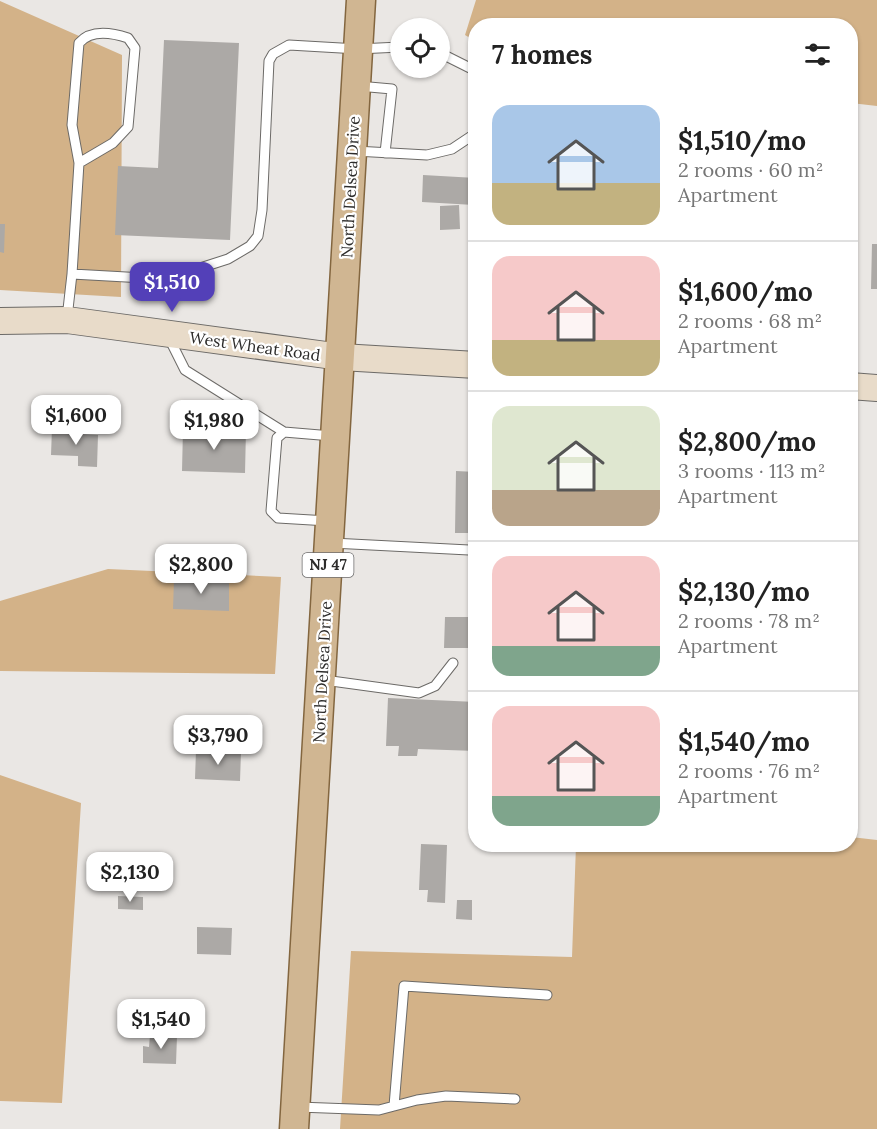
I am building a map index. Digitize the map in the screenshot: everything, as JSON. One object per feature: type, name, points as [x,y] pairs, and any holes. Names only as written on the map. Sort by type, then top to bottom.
[{"type":"main road","name":"North Delsea Drive","points":[[295,1118],[361,0]]},
{"type":"street","name":"West Wheat Road","points":[[0,321],[67,321],[341,357],[468,365]]},
{"type":"street","points":[[858,387],[877,388]]},
{"type":"lane","points":[[67,321],[79,163],[72,125],[80,43],[83,38],[95,34],[110,33],[128,38],[135,48],[128,127],[119,139],[79,163]]},
{"type":"lane","points":[[72,274],[172,278],[228,259],[250,246],[258,236],[262,210],[269,61],[273,54],[289,45],[390,48]]},
{"type":"lane","points":[[450,59],[468,67]]},
{"type":"lane","points":[[356,86],[392,89],[385,153]]},
{"type":"lane","points":[[352,151],[427,155],[452,149],[468,138]]},
{"type":"lane","points":[[167,334],[185,370],[284,432],[336,436]]},
{"type":"lane","points":[[284,432],[277,438],[271,511],[278,518],[330,532],[468,550]]},
{"type":"lane","points":[[321,679],[419,693],[435,686],[453,663]]},
{"type":"lane","points":[[394,1106],[404,986],[548,995]]},
{"type":"lane","points":[[295,1118],[380,1110],[417,1100],[446,1096],[515,1099]]},
{"type":"shaded area","points":[[476,0],[877,0],[877,106],[858,104],[858,18],[470,18]]},
{"type":"shaded area","points":[[0,1],[122,55],[121,297],[0,290]]},
{"type":"shaded area","points":[[108,569],[281,577],[275,674],[0,671],[0,601]]},
{"type":"shaded area","points":[[0,775],[81,803],[62,1103],[0,1101]]},
{"type":"shaded area","points":[[858,838],[877,840],[877,1129],[340,1129],[351,951],[572,957],[576,852],[858,852]]},
{"type":"building","points":[[164,40],[239,43],[230,240],[115,235],[118,166],[158,168]]},
{"type":"building","points":[[423,175],[468,178],[468,205],[422,202]]},
{"type":"building","points":[[459,205],[460,229],[440,230],[440,206]]},
{"type":"building","points":[[0,224],[5,224],[4,253],[0,252]]},
{"type":"building","points":[[872,244],[877,244],[877,289],[871,289]]},
{"type":"building","points":[[52,428],[83,429],[83,434],[98,435],[97,467],[78,466],[78,456],[51,455]]},
{"type":"building","points":[[183,429],[246,430],[245,473],[182,471]]},
{"type":"building","points":[[456,471],[468,472],[468,533],[455,533]]},
{"type":"building","points":[[174,579],[229,581],[229,611],[173,609]]},
{"type":"building","points":[[445,617],[468,617],[468,648],[444,648]]},
{"type":"building","points":[[388,698],[468,702],[468,751],[418,749],[417,756],[398,756],[399,746],[386,746]]},
{"type":"building","points":[[196,750],[241,752],[240,781],[195,779]]},
{"type":"building","points":[[421,844],[447,845],[445,903],[427,902],[428,890],[419,890]]},
{"type":"building","points":[[118,896],[143,897],[143,910],[118,909]]},
{"type":"building","points":[[457,900],[472,900],[472,920],[456,919]]},
{"type":"building","points":[[197,927],[232,928],[231,955],[197,954]]},
{"type":"building","points":[[150,1035],[177,1036],[176,1064],[143,1063],[143,1046],[149,1047]]}]
